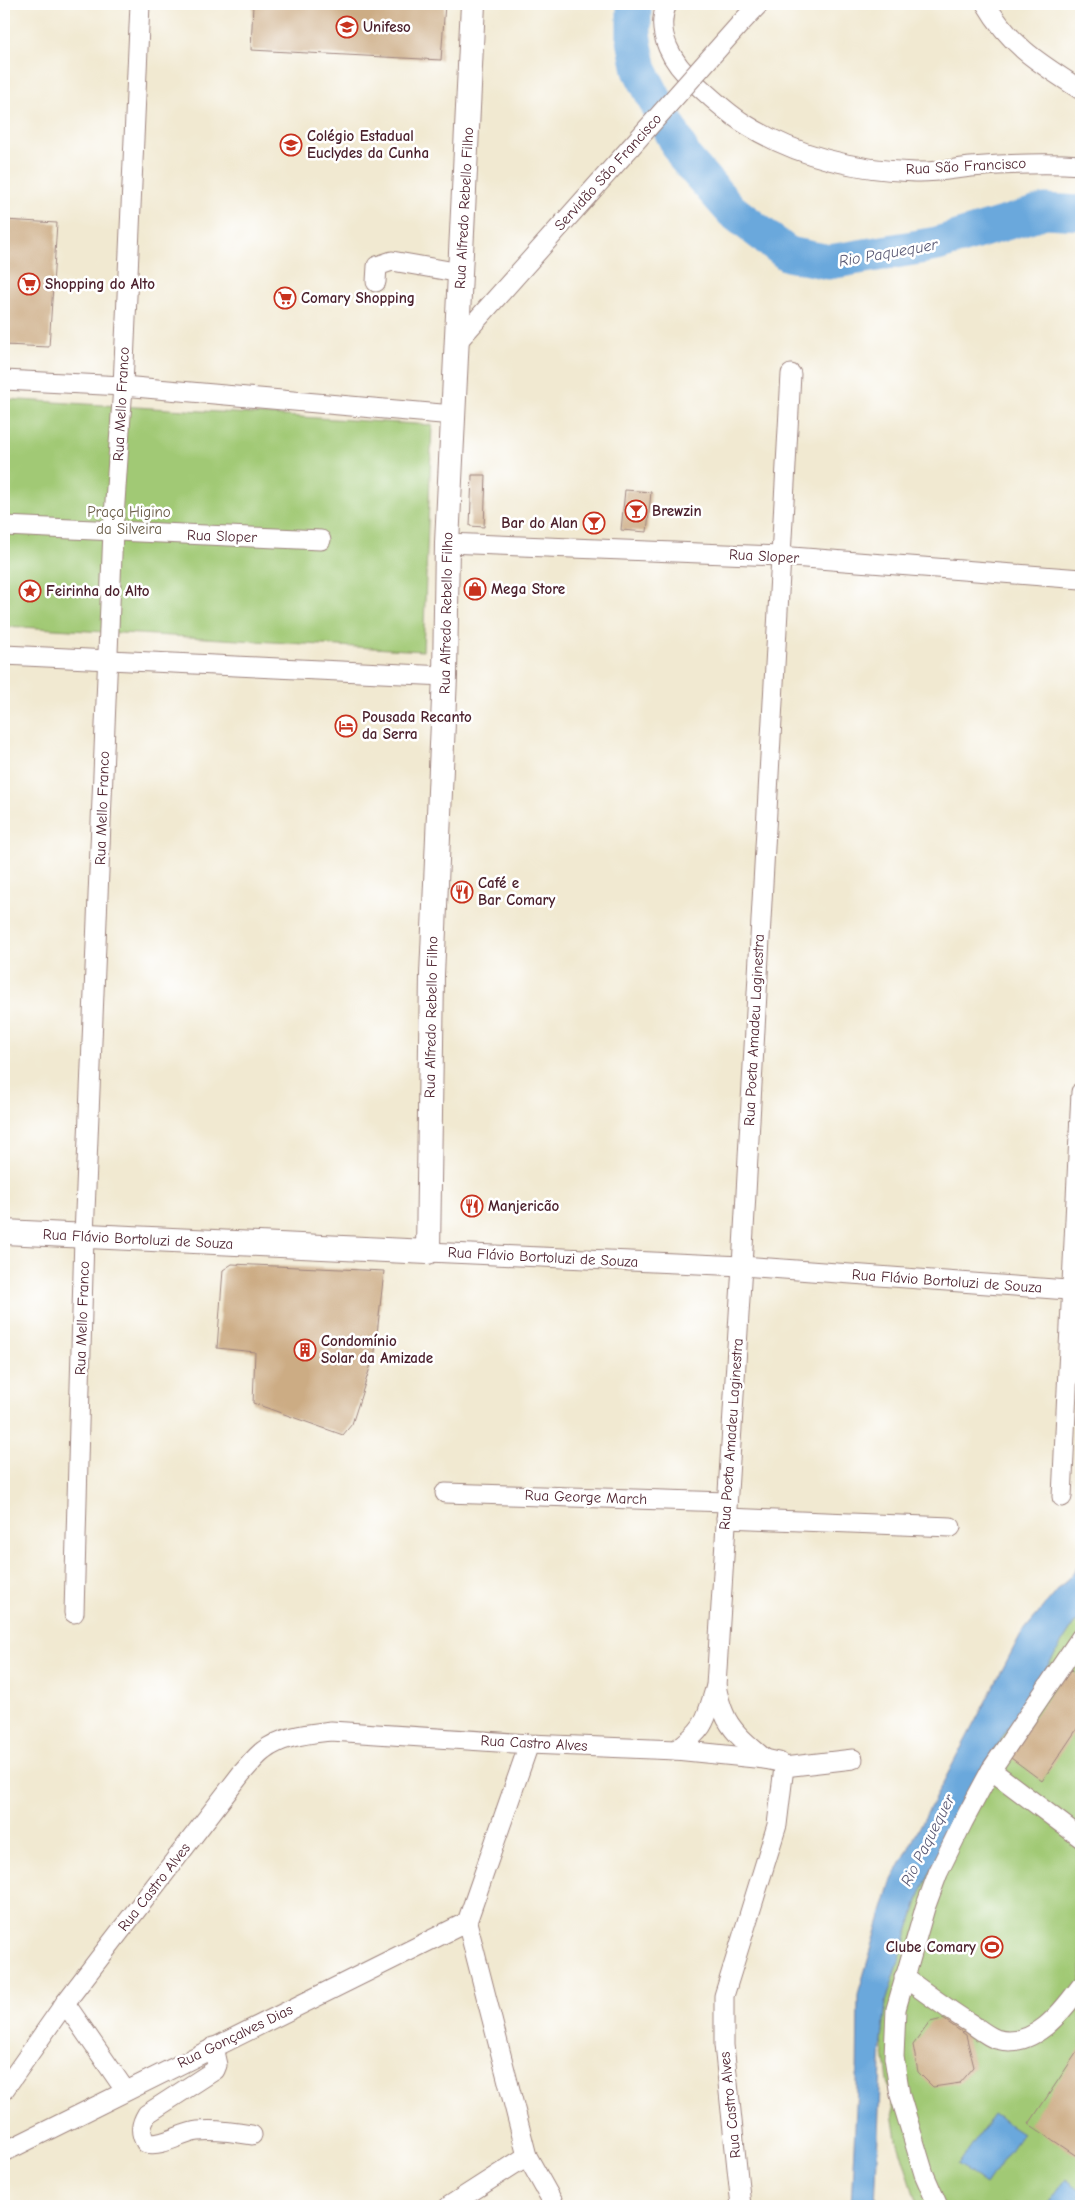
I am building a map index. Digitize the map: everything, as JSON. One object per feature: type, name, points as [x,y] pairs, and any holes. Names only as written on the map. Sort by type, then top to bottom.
[{"type":"main road","name":"Rua Alfredo Rebello Filho","points":[[428,1252],[432,966],[445,676],[447,543],[473,4]]},
{"type":"main road","name":"Rua Flávio Bortoluzi de Souza","points":[[4,1232],[428,1252]]},
{"type":"street","name":"Rua Mello Franco","points":[[74,1613],[84,1236],[113,531],[123,386],[140,4]]},
{"type":"street","name":"Rua São Francisco","points":[[667,4],[662,14],[662,31],[673,60],[683,73],[743,123],[777,142],[813,156],[841,163],[916,172],[1022,162],[1081,165]]},
{"type":"street","name":"Servidão São Francisco","points":[[458,341],[759,4]]},
{"type":"street","points":[[986,4],[994,18],[1026,54],[1081,90]]},
{"type":"street","points":[[376,282],[377,266],[392,261],[461,273]]},
{"type":"street","name":"Rua Poeta Amadeu Laginestra","points":[[676,1750],[698,1732],[707,1718],[716,1686],[742,1266],[779,556],[791,374]]},
{"type":"street","points":[[4,380],[123,386],[453,415]]},
{"type":"street","name":"Rua Sloper","points":[[4,526],[321,540]]},
{"type":"street","name":"Rua Sloper","points":[[447,543],[779,556],[1081,579]]},
{"type":"street","points":[[4,655],[445,676]]},
{"type":"street","points":[[1062,1497],[1076,1291],[1081,1092]]},
{"type":"street","name":"Rua Flávio Bortoluzi de Souza","points":[[428,1252],[742,1266],[1076,1291]]},
{"type":"street","name":"Rua George March","points":[[445,1493],[727,1510],[951,1527]]},
{"type":"street","points":[[938,2206],[924,2174],[900,2095],[894,2057],[896,2009],[904,1977],[938,1873],[962,1822],[991,1770],[1081,1637]]},
{"type":"street","name":"Rua Poeta Amadeu Laginestra","points":[[716,1686],[724,1714],[728,1721],[742,1738],[765,1759]]},
{"type":"street","name":"Rua Castro Alves","points":[[4,2090],[65,2003],[241,1774],[262,1751],[278,1741],[302,1734],[331,1731],[529,1744],[676,1750],[765,1759],[779,1762],[784,1767],[777,1825],[724,1996],[724,2045],[741,2206]]},
{"type":"street","points":[[529,1744],[466,1922],[527,2156],[555,2206]]},
{"type":"street","points":[[784,1767],[853,1759]]},
{"type":"street","points":[[991,1770],[1081,1838]]},
{"type":"street","name":"Rua Gonçalves Dias","points":[[4,2152],[213,2046],[466,1922]]},
{"type":"street","points":[[904,1977],[946,2009],[995,2038],[1009,2041],[1028,2037],[1051,2023],[1080,1990]]},
{"type":"street","points":[[65,2003],[125,2090]]},
{"type":"street","points":[[213,2046],[217,2065],[215,2070],[147,2114],[142,2122],[142,2137],[146,2143],[155,2145],[198,2131],[232,2132],[252,2135]]},
{"type":"street","points":[[449,2206],[527,2156]]},
{"type":"green space","name":"Praça Higino da Silveira","points":[[4,399],[432,425],[423,651],[4,626]]},
{"type":"green space","name":"Clube Comary","points":[[1081,1619],[1081,2206],[914,2206],[916,2201],[897,2140],[882,2040],[886,2002],[921,1891],[979,1774],[1074,1624]]},
{"type":"water","points":[[1081,1563],[1081,1619],[1074,1624],[979,1774],[921,1891],[886,2002],[882,2040],[875,2206],[851,2206],[857,2086],[858,1994],[891,1882],[1021,1634]]},
{"type":"water","points":[[993,2114],[1022,2133],[986,2185],[958,2165]]},
{"type":"water","points":[[1066,2179],[1081,2190],[1081,2206],[1047,2206]]},
{"type":"building","name":"Unifeso","points":[[253,4],[445,4],[441,60],[251,50]]},
{"type":"building","name":"Shopping do Alto","points":[[4,220],[57,223],[49,347],[4,345]]},
{"type":"building","points":[[472,475],[486,475],[484,527],[470,526]]},
{"type":"building","name":"Brewzin","points":[[625,490],[651,492],[647,532],[621,530]]},
{"type":"building","name":"Condomínio Solar da Amizade","points":[[232,1264],[384,1271],[375,1352],[352,1424],[343,1435],[253,1403],[255,1352],[217,1348],[223,1270]]},
{"type":"building","points":[[1068,1668],[1081,1677],[1081,1723],[1042,1781],[1007,1755]]},
{"type":"building","points":[[943,2019],[966,2035],[974,2067],[960,2083],[933,2087],[918,2072],[913,2045],[930,2022]]},
{"type":"building","points":[[1081,2046],[1081,2159],[1029,2124]]},
{"type":"waterway","name":"Rio Paquequer","points":[[634,4],[634,40],[640,70],[685,158],[732,211],[788,254],[829,262],[937,244],[1045,211],[1081,213]]},
{"type":"place","name":"Unifeso","points":[[347,27]]},
{"type":"place","name":"Colégio Estadual Euclydes da Cunha","points":[[291,145]]},
{"type":"place","name":"Shopping do Alto","points":[[29,284]]},
{"type":"place","name":"Comary Shopping","points":[[285,298]]},
{"type":"place","name":"Brewzin","points":[[636,511]]},
{"type":"place","name":"Bar do Alan","points":[[594,523]]},
{"type":"place","name":"Mega Store","points":[[475,589]]},
{"type":"place","name":"Feirinha do Alto","points":[[30,591]]},
{"type":"place","name":"Pousada Recanto da Serra","points":[[346,726]]},
{"type":"place","name":"Café e Bar Comary","points":[[462,892]]},
{"type":"place","name":"Manjericão","points":[[472,1206]]},
{"type":"place","name":"Condomínio Solar da Amizade","points":[[305,1350]]},
{"type":"place","name":"Clube Comary","points":[[992,1947]]}]
